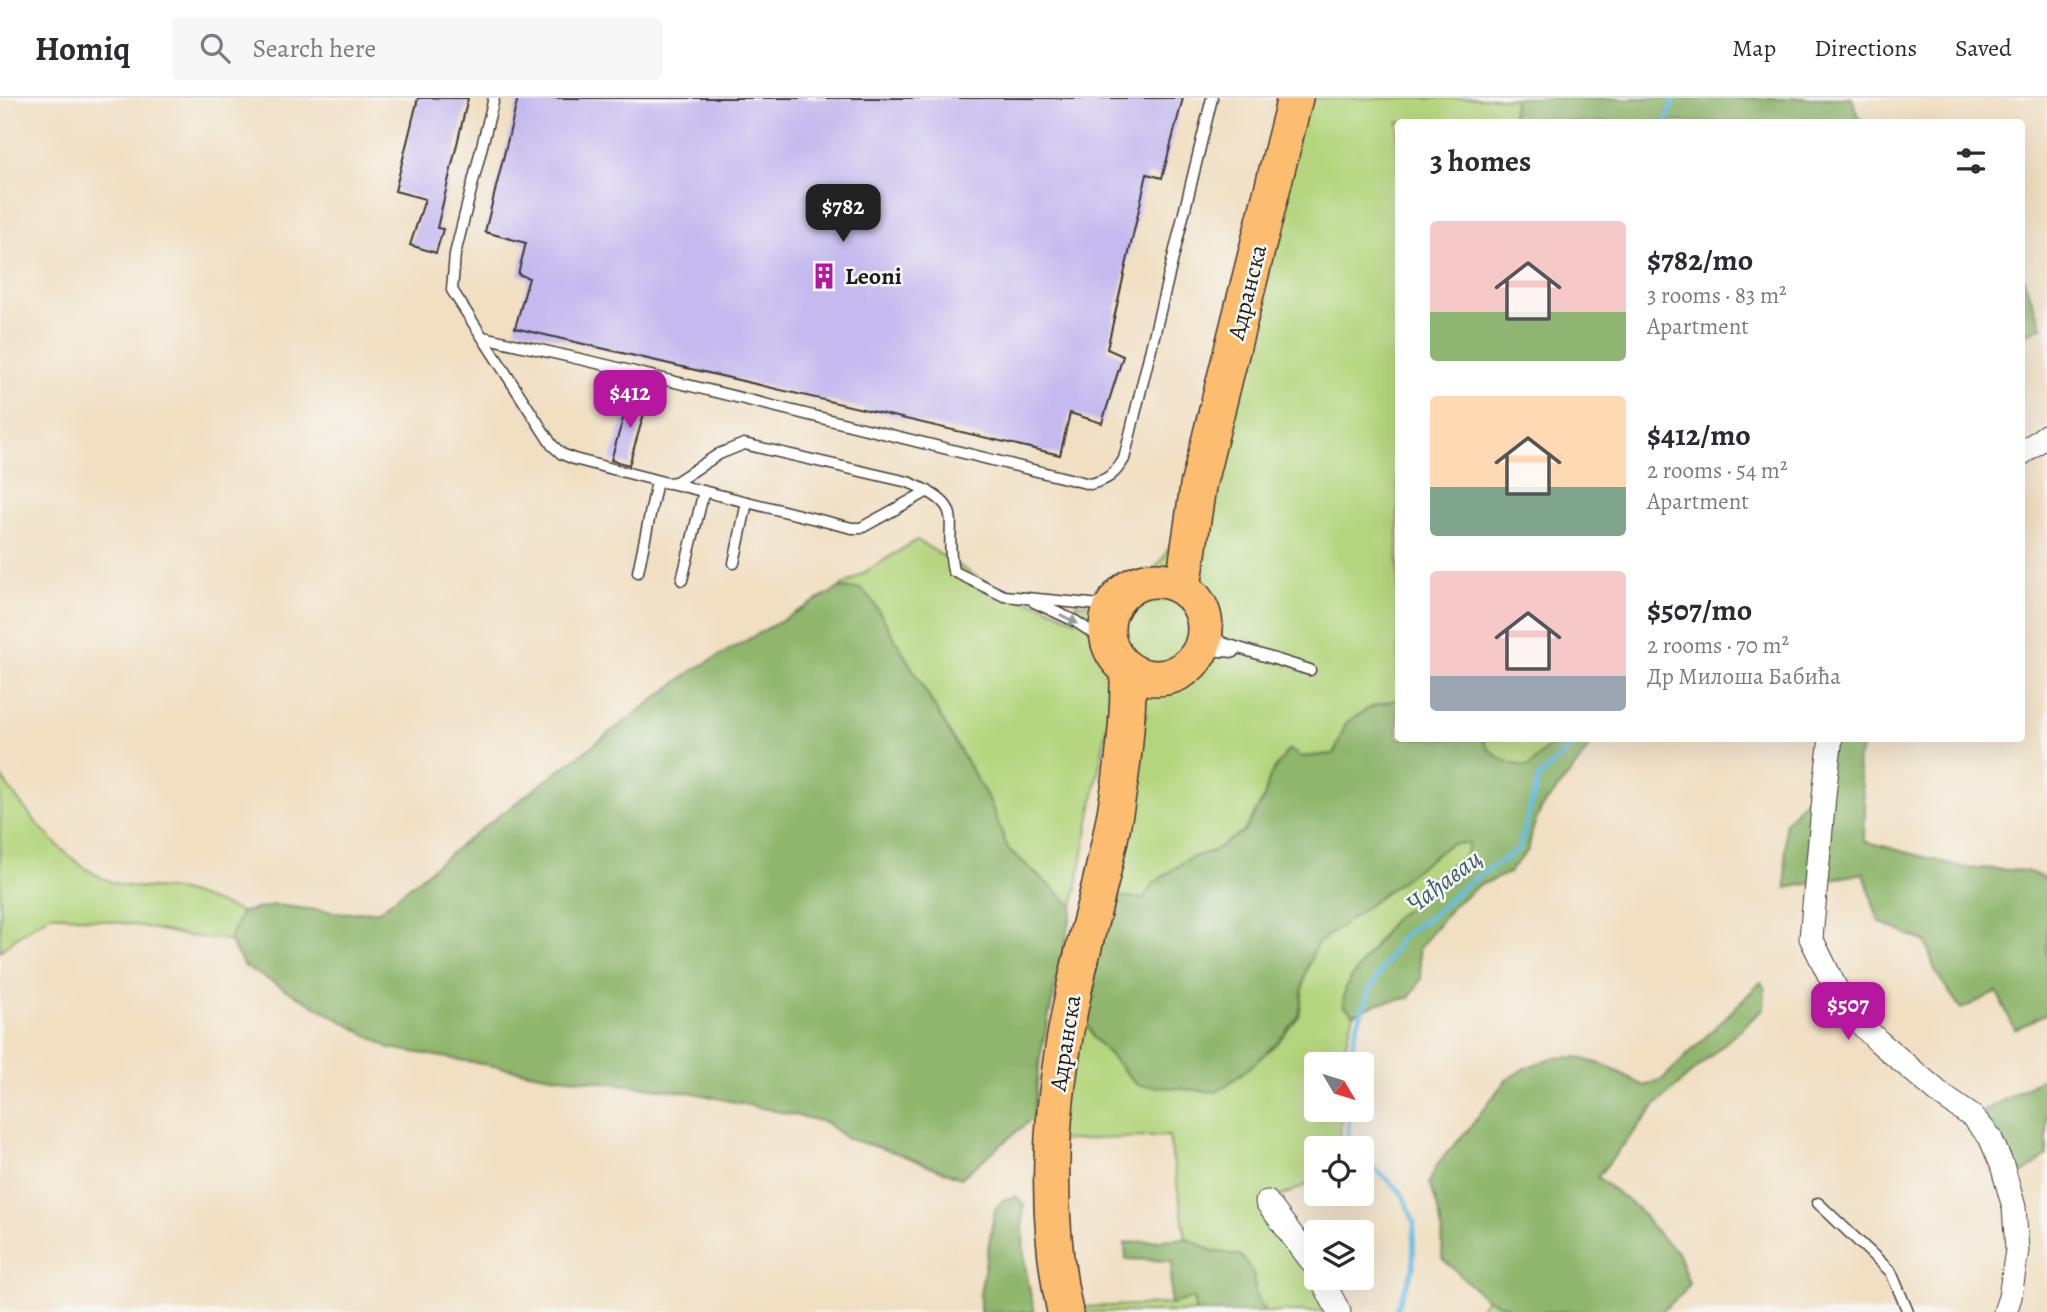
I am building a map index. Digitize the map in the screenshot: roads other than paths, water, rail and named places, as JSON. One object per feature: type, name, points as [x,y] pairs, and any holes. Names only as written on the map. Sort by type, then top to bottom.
[{"type":"main road","name":"Адранска","points":[[1183,588],[1198,486],[1295,98]]},
{"type":"main road","name":"Адранска","points":[[1146,580],[1170,547],[1198,486]]},
{"type":"main road","points":[[1146,580],[1168,581],[1183,588],[1194,597],[1205,621],[1203,646],[1197,657],[1189,666],[1168,677],[1151,679],[1128,671],[1112,654],[1108,643],[1107,621],[1112,606],[1122,593],[1146,580]]},
{"type":"main road","name":"Адранска","points":[[1065,1312],[1051,1225],[1055,1111],[1073,991],[1103,869],[1119,777],[1128,709],[1128,671]]},
{"type":"main road","name":"Адранска","points":[[1119,777],[1151,704],[1168,677]]},
{"type":"street","points":[[2025,451],[2047,435]]},
{"type":"street","points":[[1830,742],[1811,938],[1835,987],[1855,1018],[1925,1081],[1973,1117],[1990,1137],[2002,1165],[2014,1206],[2017,1250],[2010,1297],[2004,1312]]},
{"type":"street","points":[[1267,1202],[1304,1252]]},
{"type":"street","points":[[1327,1290],[1339,1312]]},
{"type":"lane","points":[[494,98],[452,274],[452,290],[552,445],[562,454],[574,459],[852,528],[861,527],[928,491]]},
{"type":"lane","points":[[483,337],[1090,484],[1103,481],[1115,474],[1124,459],[1212,98]]},
{"type":"lane","points":[[662,482],[676,482],[719,454],[744,444],[908,482],[928,491],[948,506],[951,516],[953,571],[1004,596],[1112,606]]},
{"type":"lane","points":[[638,572],[662,482]]},
{"type":"lane","points":[[682,580],[704,491]]},
{"type":"lane","points":[[734,563],[747,502]]},
{"type":"lane","points":[[1029,599],[1075,621],[1108,643]]},
{"type":"lane","points":[[1205,621],[1211,635],[1223,643],[1276,661]]},
{"type":"lane","points":[[1197,657],[1207,650],[1221,650],[1310,670]]},
{"type":"lane","points":[[1818,1203],[1891,1272],[1908,1312]]},
{"type":"waterway","name":"Чађавац","points":[[1668,119],[1674,98]]},
{"type":"waterway","name":"Чађавац","points":[[1350,1052],[1369,991],[1402,936],[1434,914],[1465,885],[1519,849],[1539,777],[1568,750],[1571,742]]},
{"type":"waterway","name":"Чађавац","points":[[1348,1136],[1349,1122]]},
{"type":"waterway","name":"Чађавац","points":[[1374,1168],[1402,1193],[1414,1222],[1413,1269],[1395,1312]]},
{"type":"place","name":"Leoni","points":[[824,276]]}]
